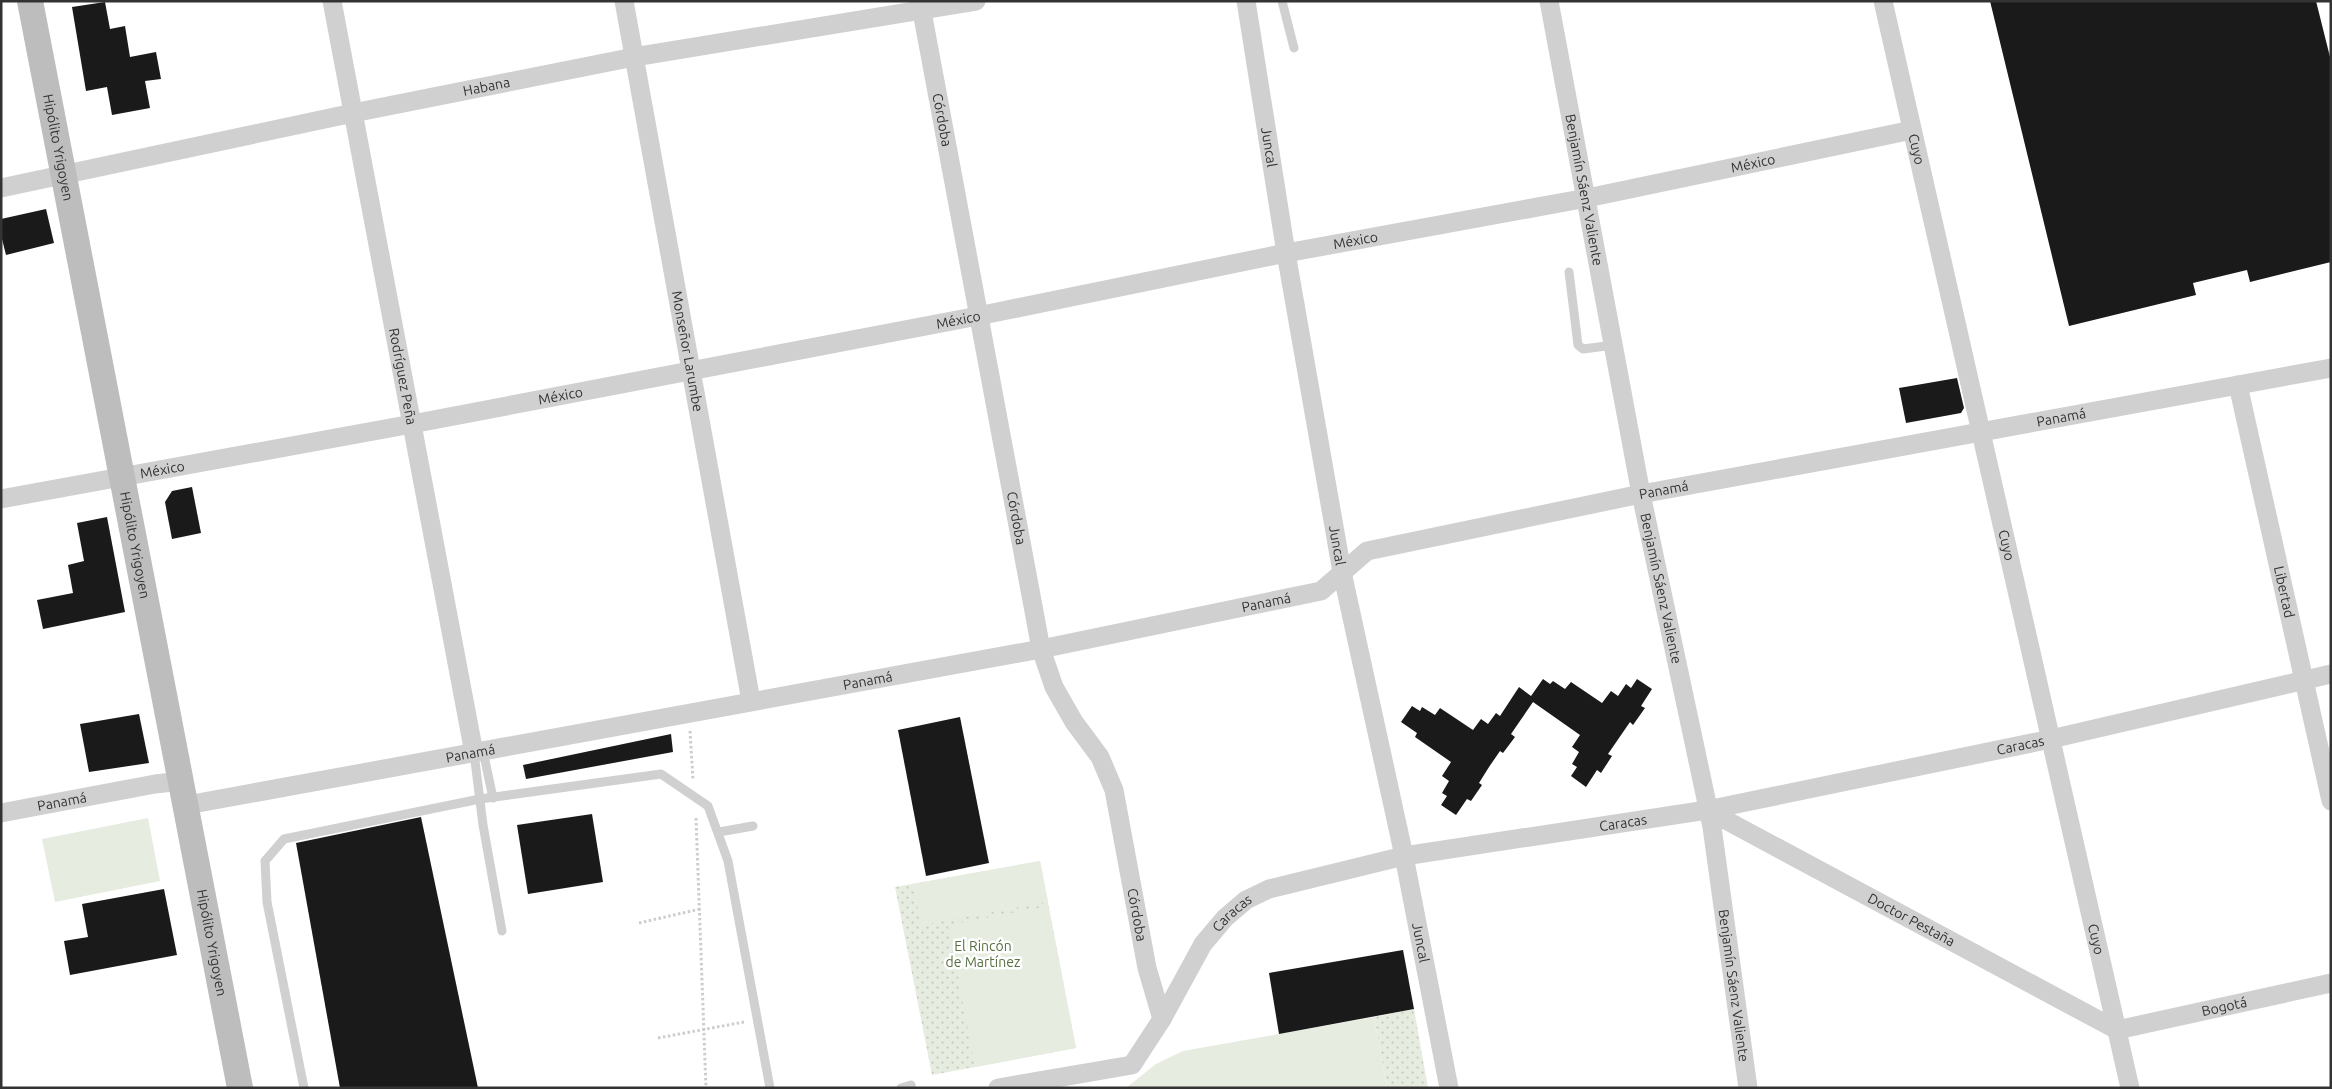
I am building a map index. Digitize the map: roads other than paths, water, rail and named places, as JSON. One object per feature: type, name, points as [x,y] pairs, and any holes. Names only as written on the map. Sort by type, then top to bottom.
[{"type":"street","name":"Hipólito Yrigoyen","points":[[30,1],[185,793],[240,1088]]},
{"type":"street","name":"Rodríguez Peña","points":[[332,1],[412,424],[478,752]]},
{"type":"street","name":"Monseñor Larumbe","points":[[624,1],[752,701]]},
{"type":"street","name":"Habana","points":[[1,188],[354,113],[634,57],[921,6],[976,1]]},
{"type":"street","name":"Juncal","points":[[1246,1],[1286,253],[1342,572],[1404,856],[1449,1088]]},
{"type":"street","name":"Benjamín Sáenz Valiente","points":[[1549,1],[1641,494],[1707,810],[1748,1088]]},
{"type":"street","name":"Cuyo","points":[[1883,1],[2130,1088]]},
{"type":"street","name":"Córdoba","points":[[921,6],[1041,650],[1054,687],[1074,722],[1100,757],[1114,790],[1147,968],[1162,1019]]},
{"type":"street","name":"México","points":[[1,499],[123,475],[412,424],[978,316],[1286,253],[1587,198],[1912,130]]},
{"type":"street","name":"Panamá","points":[[1,813],[185,793],[478,752],[1041,650],[1321,591],[1367,551],[1641,494],[2331,368]]},
{"type":"street","name":"Libertad","points":[[2238,385],[2331,801]]},
{"type":"street","name":"Caracas","points":[[998,1088],[1132,1065],[1162,1019],[1203,944],[1225,918],[1246,900],[1269,889],[1404,856],[1707,810],[2051,739],[2331,674]]},
{"type":"street","name":"Doctor Pestaña","points":[[1707,810],[2117,1030]]},
{"type":"street","name":"Bogotá","points":[[2117,1030],[2331,983]]},
{"type":"lane","points":[[1282,1],[1294,48]]},
{"type":"lane","points":[[1569,272],[1578,345],[1583,349],[1614,345]]},
{"type":"lane","points":[[478,752],[493,798]]},
{"type":"lane","points":[[478,752],[480,799],[502,931]]},
{"type":"lane","points":[[304,1088],[267,902],[265,861],[284,839],[480,799],[662,774],[708,806],[728,861],[770,1088]]},
{"type":"lane","points":[[718,832],[753,826]]},
{"type":"lane","points":[[900,1088],[911,1085],[911,1088]]},
{"type":"park label","name":"El Rincón de Martínez","points":[[983,954]]}]
